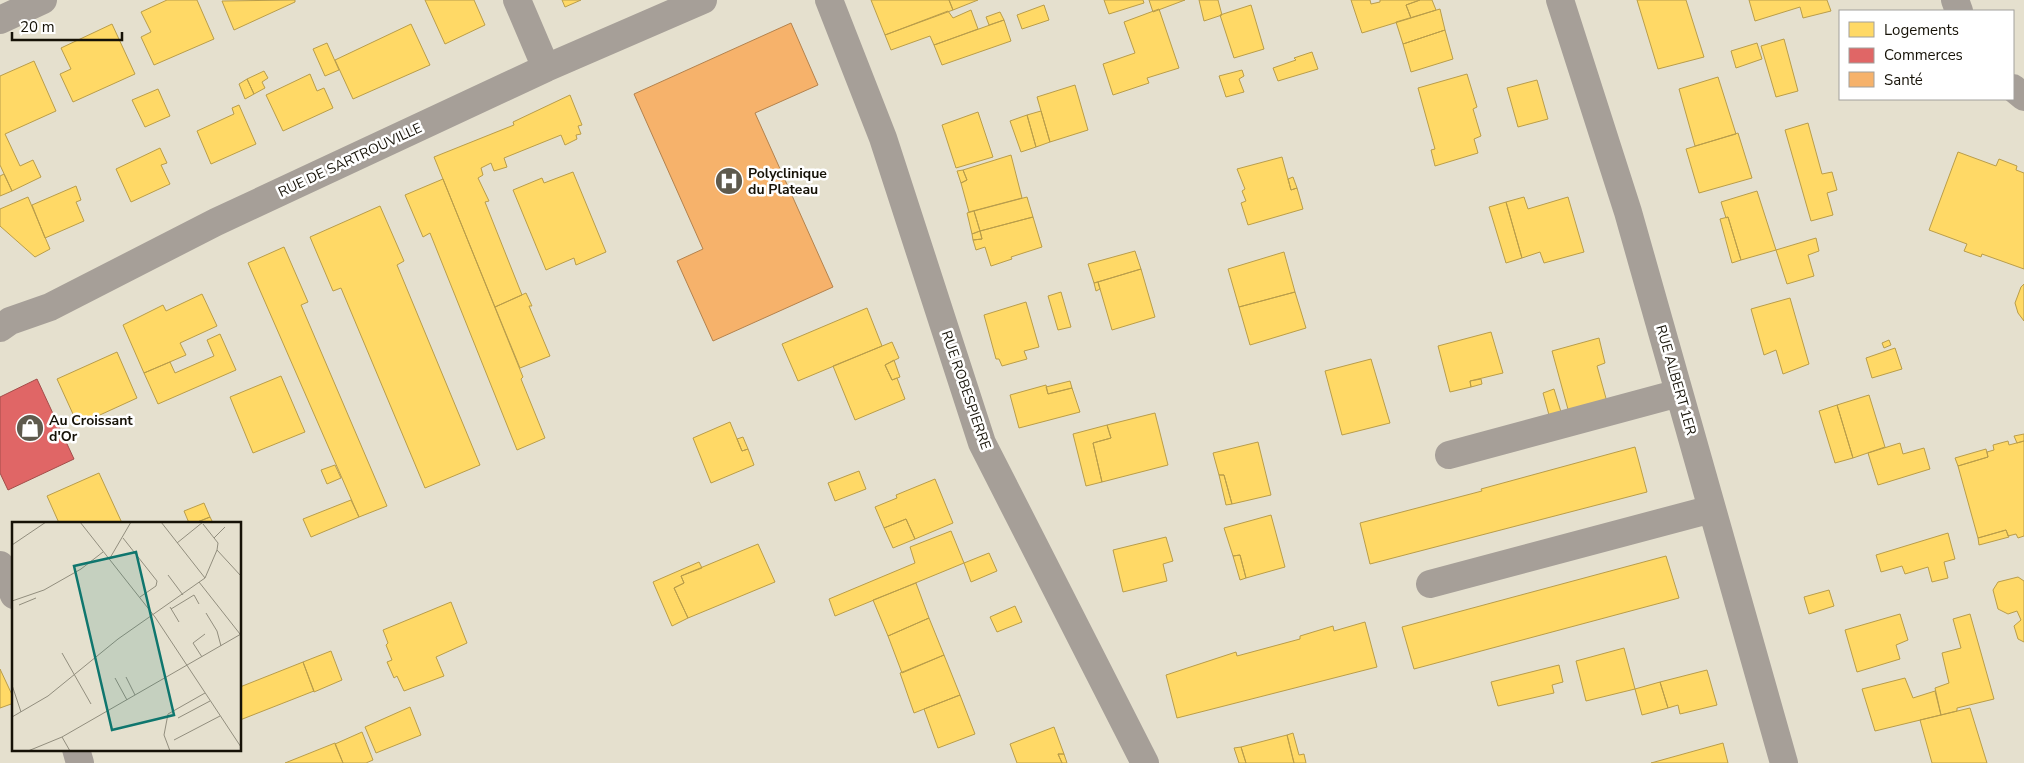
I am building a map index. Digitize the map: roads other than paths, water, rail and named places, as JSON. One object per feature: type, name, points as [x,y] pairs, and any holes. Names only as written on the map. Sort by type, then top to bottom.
[{"type":"street","points":[[0,20],[43,0]]},
{"type":"street","points":[[517,0],[546,68]]},
{"type":"street","name":"RUE DE SARTROUVILLE","points":[[3,317],[50,307],[216,222],[546,68],[704,0]]},
{"type":"street","name":"RUE ROBESPIERRE","points":[[828,0],[883,138],[982,443],[1145,763]]},
{"type":"street","name":"RUE ALBERT 1ER","points":[[1560,0],[1628,212],[1784,763]]},
{"type":"street","points":[[2014,89],[2024,97]]},
{"type":"street","points":[[1449,455],[1679,393]]},
{"type":"street","points":[[1430,584],[1712,509]]},
{"type":"street","points":[[0,565],[12,591]]},
{"type":"street","points":[[76,750],[80,763]]},
{"type":"place","name":"Polyclinique du Plateau","points":[[729,181]]},
{"type":"place","name":"Au Croissant d'Or","points":[[30,428]]}]
